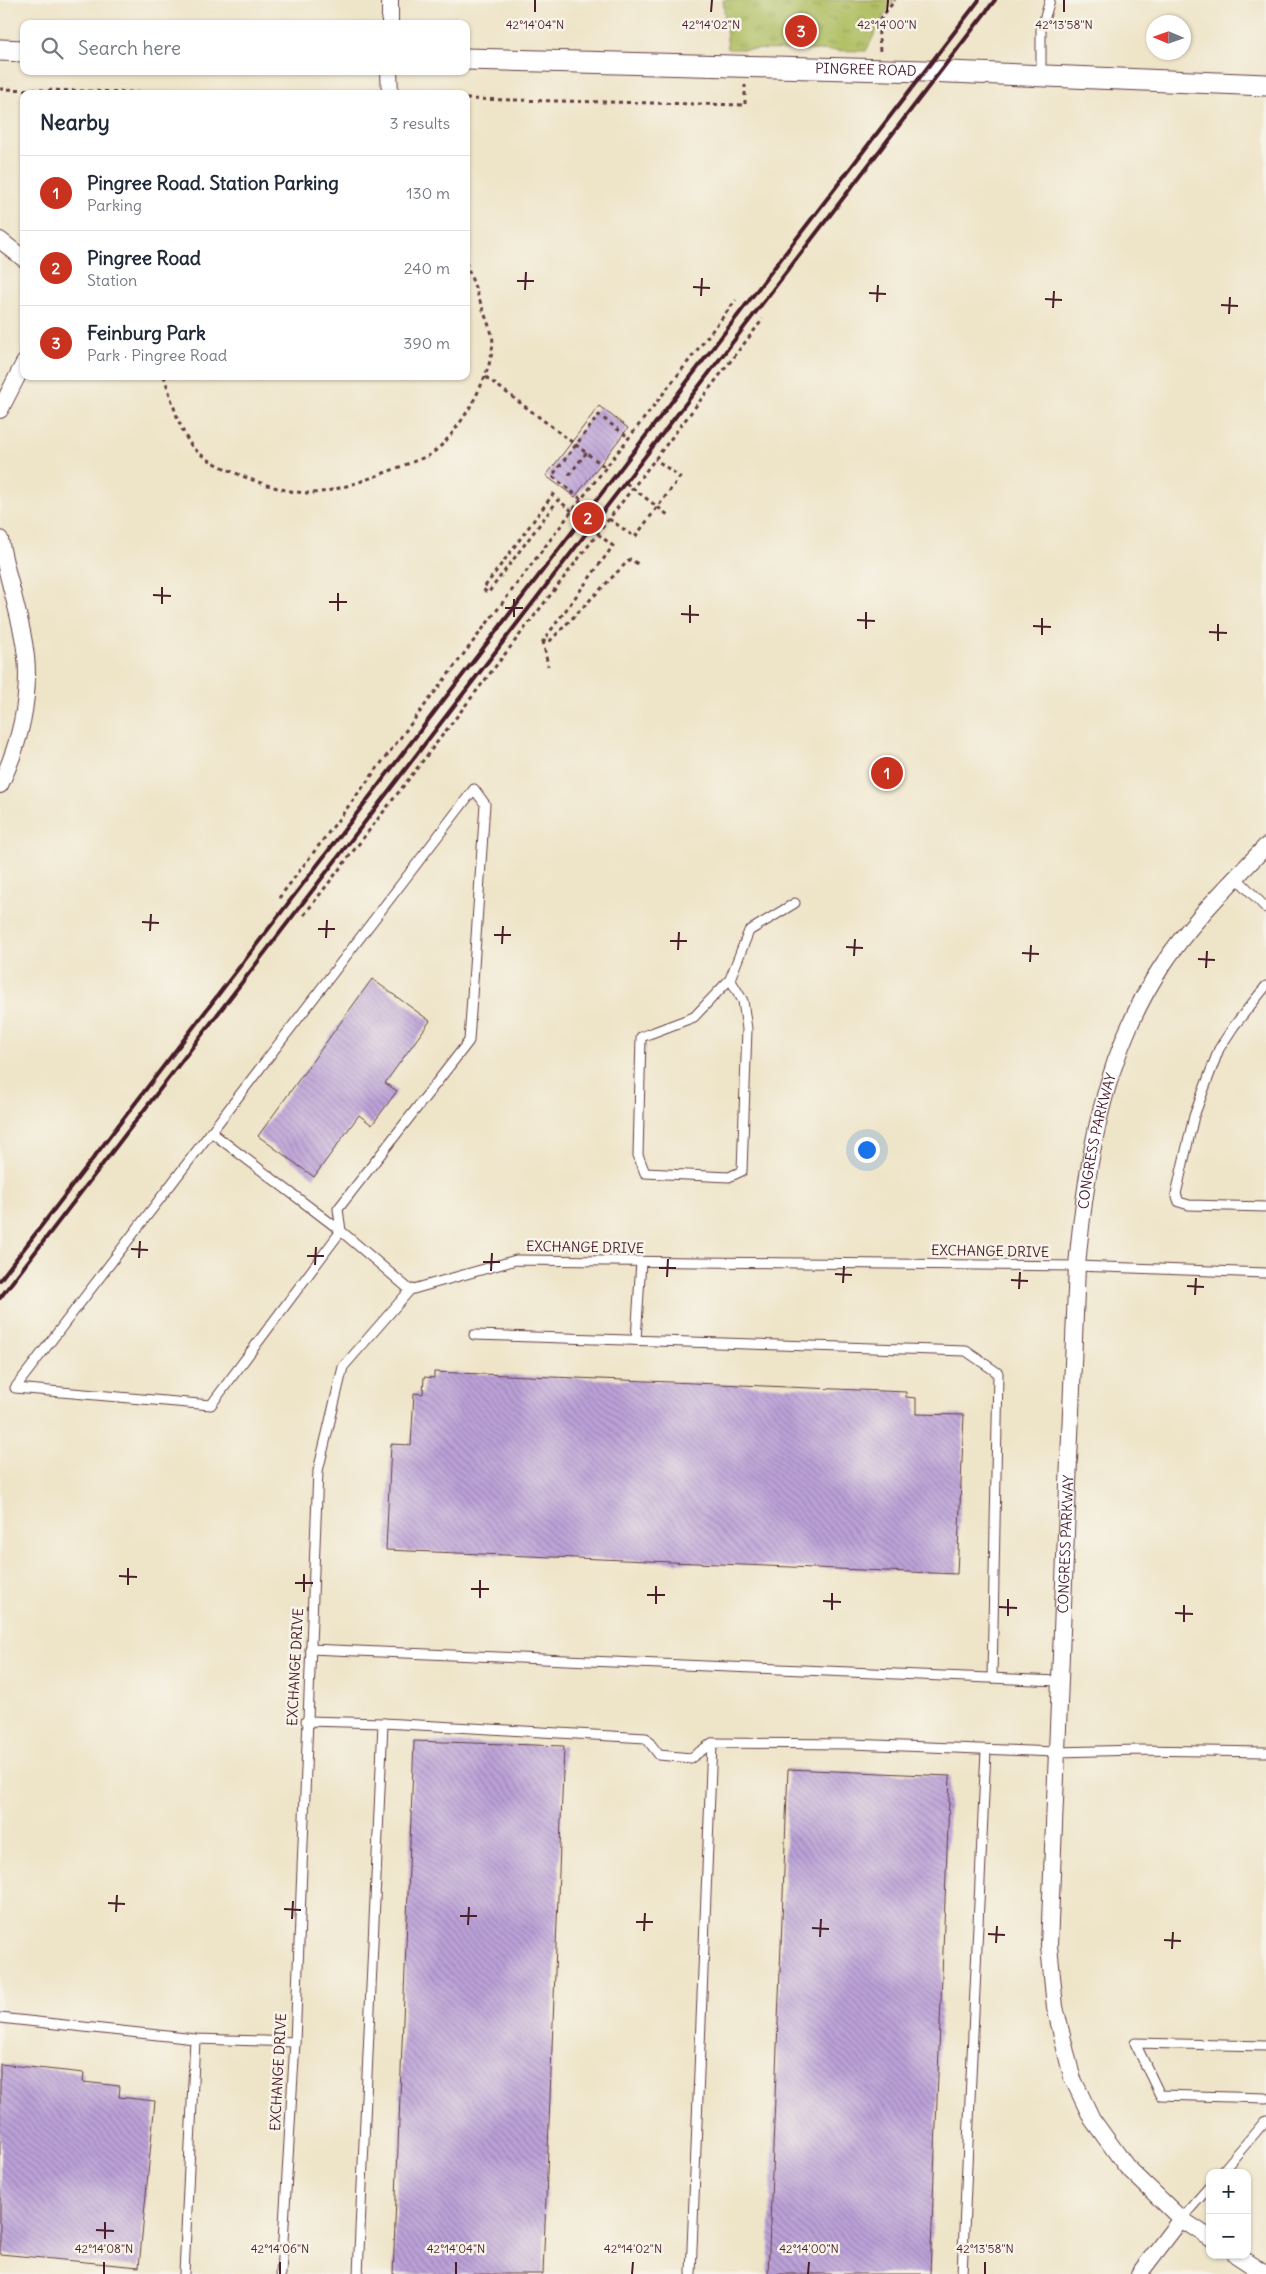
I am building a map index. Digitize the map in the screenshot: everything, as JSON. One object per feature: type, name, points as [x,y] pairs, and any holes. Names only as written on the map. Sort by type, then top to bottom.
[{"type":"street","points":[[390,0],[390,20]]},
{"type":"street","points":[[0,50],[20,51]]},
{"type":"street","name":"PINGREE ROAD","points":[[470,59],[881,70],[1266,85]]},
{"type":"street","points":[[389,75],[390,90]]},
{"type":"street","points":[[0,240],[20,256]]},
{"type":"street","points":[[0,410],[20,371]]},
{"type":"street","points":[[0,539],[20,624],[27,673],[23,726],[0,785]]},
{"type":"street","name":"CONGRESS PARKWAY","points":[[1206,2236],[1181,2220],[1126,2166],[1092,2119],[1072,2077],[1055,2007],[1049,1946],[1059,1681],[1077,1266],[1093,1144],[1111,1072],[1135,1017],[1160,970],[1202,916],[1266,846]]},
{"type":"street","points":[[1139,2274],[1181,2220]]},
{"type":"street","points":[[1242,2259],[1265,2274]]},
{"type":"lane","points":[[1041,76],[1041,30],[1050,0]]},
{"type":"lane","points":[[474,789],[485,804],[469,1041],[338,1209],[341,1231],[211,1405],[15,1388],[474,789]]},
{"type":"lane","points":[[1236,877],[1266,908]]},
{"type":"lane","points":[[730,979],[744,1001],[747,1029],[742,1171],[729,1177],[645,1173],[638,1155],[641,1037],[694,1017],[730,979],[749,931],[795,903]]},
{"type":"lane","points":[[1266,986],[1234,1026],[1219,1049],[1194,1116],[1176,1194],[1179,1202],[1189,1205],[1266,1207]]},
{"type":"lane","points":[[212,1132],[341,1231],[410,1290]]},
{"type":"lane","name":"EXCHANGE DRIVE","points":[[281,2274],[294,2042],[318,1471],[343,1367],[410,1290],[516,1260],[1077,1266],[1266,1273]]},
{"type":"lane","points":[[636,1340],[641,1261]]},
{"type":"lane","points":[[474,1335],[966,1351],[998,1373],[992,1678]]},
{"type":"lane","points":[[310,1649],[1059,1681]]},
{"type":"lane","points":[[306,1721],[383,1722],[646,1738],[659,1755],[691,1758],[712,1743],[851,1744],[1056,1752],[1139,1750],[1266,1752]]},
{"type":"lane","points":[[358,2274],[383,1722]]},
{"type":"lane","points":[[691,2274],[712,1743]]},
{"type":"lane","points":[[962,2274],[986,1750]]},
{"type":"lane","points":[[0,2018],[195,2039],[294,2042]]},
{"type":"lane","points":[[184,2274],[195,2039]]},
{"type":"lane","points":[[1266,2046],[1135,2042],[1160,2095],[1266,2098]]},
{"type":"lane","points":[[1224,2169],[1266,2120]]},
{"type":"lane","points":[[1181,2220],[1206,2191]]},
{"type":"path","points":[[881,70],[878,22],[895,0]]},
{"type":"path","points":[[470,99],[745,105],[746,67]]},
{"type":"path","points":[[0,89],[42,90]]},
{"type":"path","points":[[165,380],[186,438],[199,454],[212,463],[238,475],[291,491],[309,493],[345,485],[428,456],[440,449],[453,432],[486,377],[494,343],[470,274]]},
{"type":"path","points":[[279,898],[628,437],[736,300]]},
{"type":"path","points":[[304,915],[763,318]]},
{"type":"path","points":[[486,377],[606,467]]},
{"type":"path","points":[[581,499],[552,476],[599,415],[628,437]]},
{"type":"path","points":[[569,475],[587,452]]},
{"type":"path","points":[[609,519],[635,537],[658,508],[680,477],[655,459]]},
{"type":"path","points":[[626,483],[668,515]]},
{"type":"path","points":[[554,493],[483,589],[488,593],[558,500],[572,511]]},
{"type":"path","points":[[548,666],[543,641],[614,546],[598,534]]},
{"type":"path","points":[[543,641],[549,642],[630,559],[638,564]]},
{"type":"green space","points":[[723,0],[895,0],[886,12],[866,51],[728,49]]},
{"type":"building","points":[[599,406],[628,428],[575,497],[546,476]]},
{"type":"building","points":[[372,979],[430,1021],[385,1083],[397,1091],[372,1125],[359,1115],[314,1177],[258,1136]]},
{"type":"building","points":[[434,1372],[906,1392],[906,1397],[916,1398],[916,1414],[964,1415],[957,1574],[386,1550],[391,1444],[411,1445],[414,1393],[423,1394],[424,1377],[434,1378]]},
{"type":"building","points":[[414,1741],[564,1746],[543,2274],[393,2274]]},
{"type":"building","points":[[788,1769],[950,1776],[930,2274],[768,2274]]},
{"type":"building","points":[[0,2064],[84,2073],[83,2082],[120,2086],[119,2097],[155,2101],[139,2267],[0,2254]]},
{"type":"railway","points":[[0,1280],[979,0]]},
{"type":"railway","points":[[0,1298],[995,0]]},
{"type":"place","name":"Feinburg Park","points":[[801,31]]},
{"type":"place","name":"Pingree Road","points":[[588,518]]},
{"type":"place","name":"Pingree Road. Station Parking","points":[[887,773]]}]
